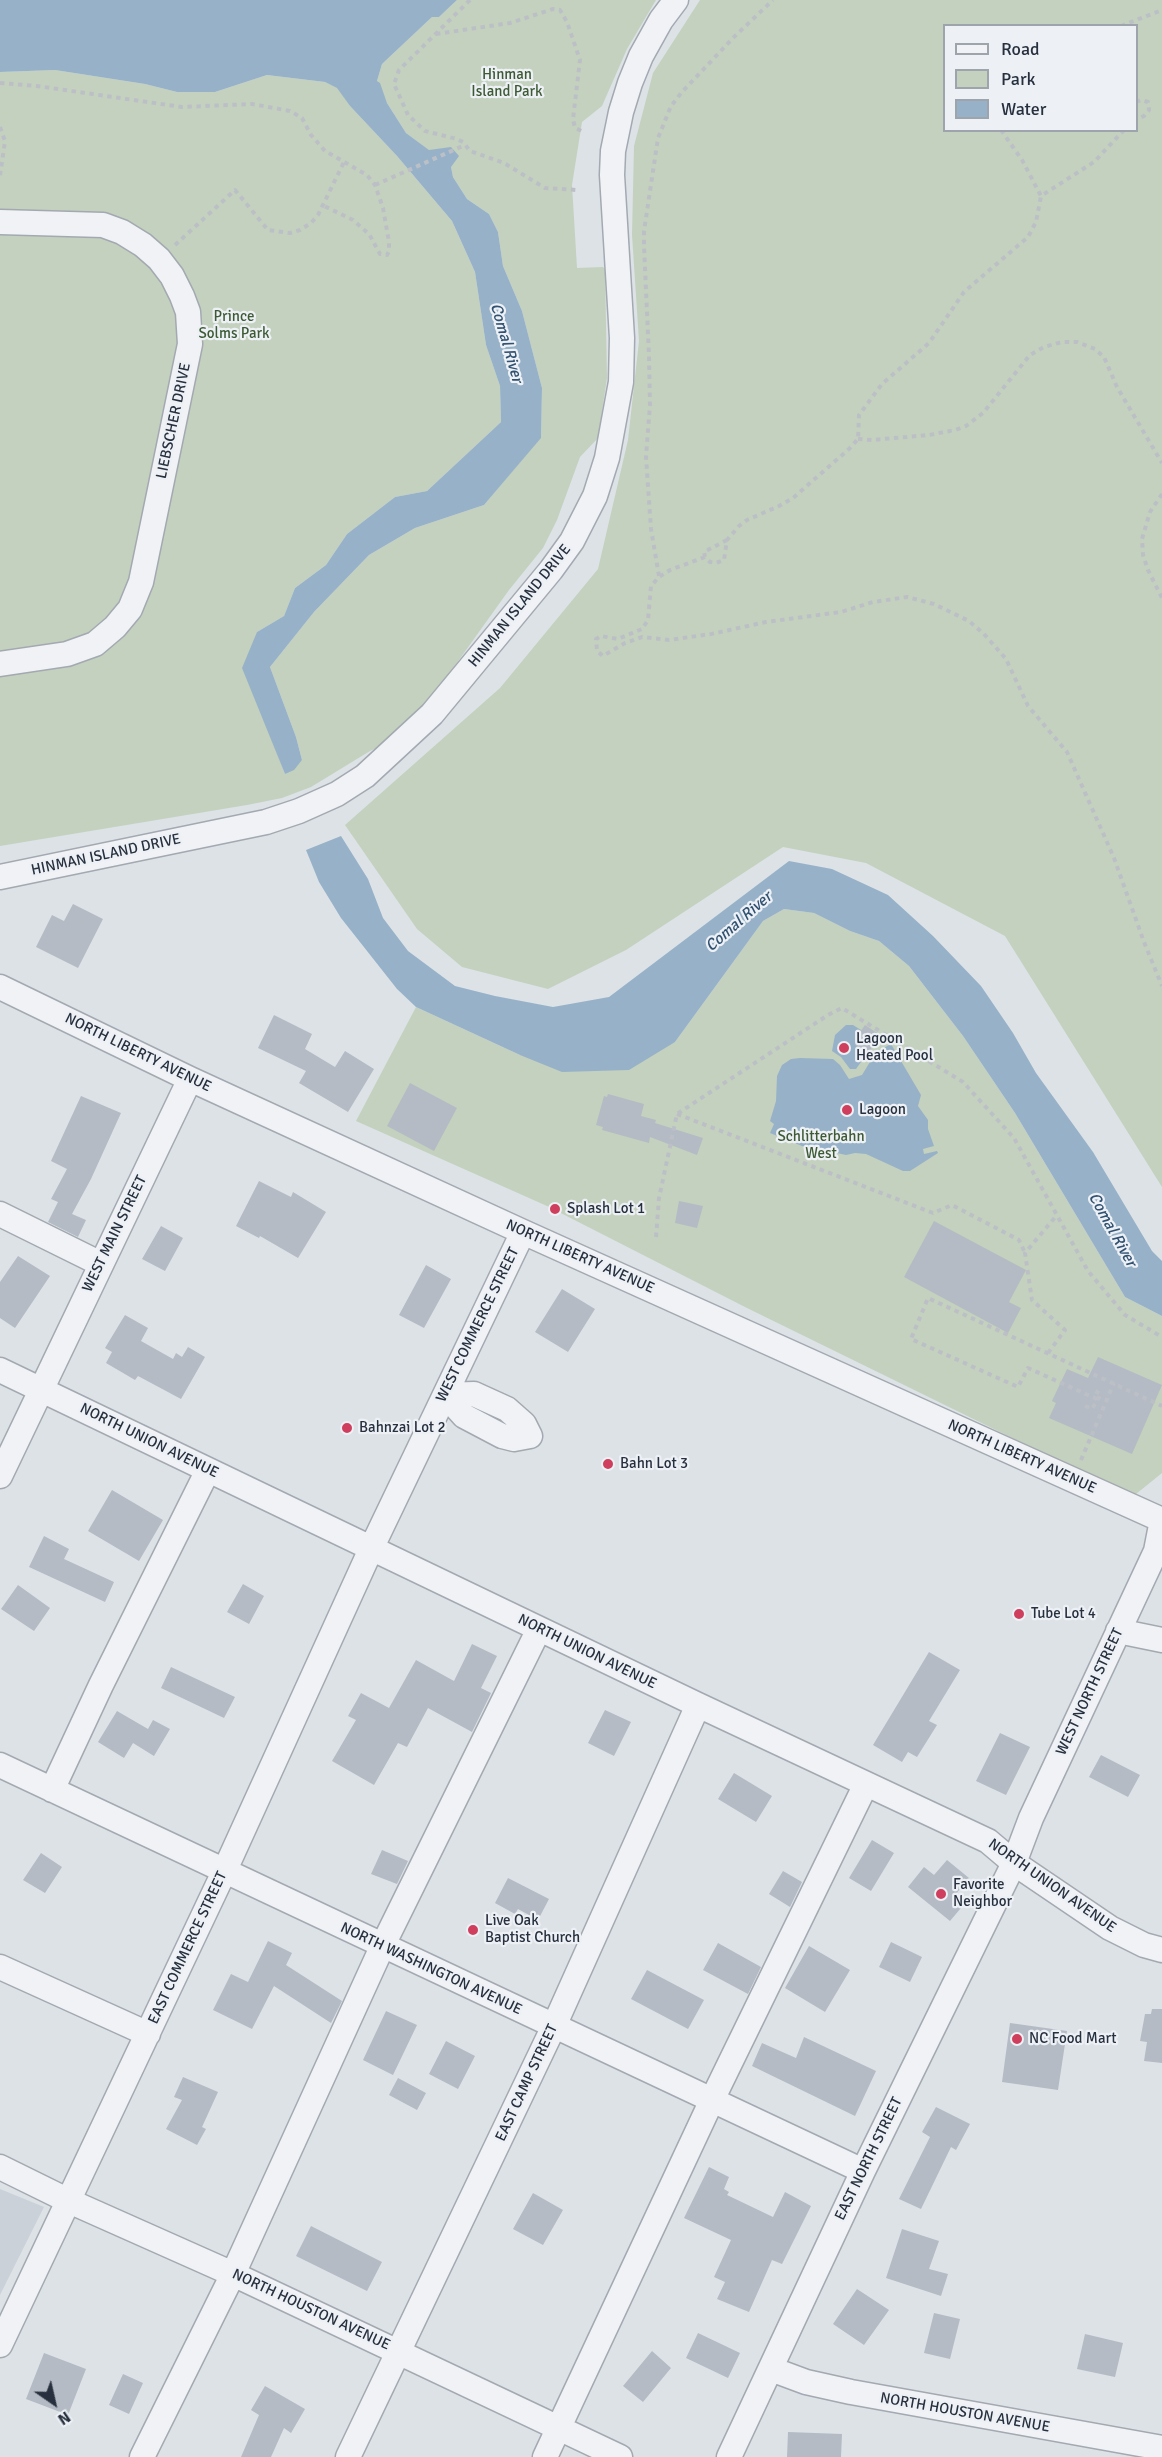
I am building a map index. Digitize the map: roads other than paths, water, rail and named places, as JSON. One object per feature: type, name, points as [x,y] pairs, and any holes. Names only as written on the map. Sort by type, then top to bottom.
[{"type":"street","name":"HINMAN ISLAND DRIVE","points":[[0,877],[266,822],[299,811],[337,794],[365,776],[432,714],[551,570],[572,541],[595,496],[607,458],[621,382],[622,360],[612,174],[613,151],[630,83],[656,29],[676,0]]},
{"type":"street","name":"LIEBSCHER DRIVE","points":[[0,222],[103,225],[122,232],[143,245],[172,276],[188,312],[190,345],[141,582],[130,609],[115,627],[95,644],[67,654],[0,664]]},
{"type":"street","name":"NORTH LIBERTY AVENUE","points":[[0,987],[190,1078],[523,1232],[1162,1520]]},
{"type":"street","name":"WEST MAIN STREET","points":[[0,1476],[190,1078]]},
{"type":"street","points":[[0,1214],[101,1264]]},
{"type":"street","name":"WEST COMMERCE STREET","points":[[371,1549],[523,1232]]},
{"type":"street","name":"NORTH UNION AVENUE","points":[[0,1370],[698,1705],[988,1841],[1014,1863],[1110,1928],[1144,1945],[1162,1950]]},
{"type":"street","points":[[52,1790],[101,1685],[208,1470]]},
{"type":"street","name":"WEST NORTH STREET","points":[[1014,1863],[1031,1818],[1156,1551],[1162,1520]]},
{"type":"street","name":"EAST COMMERCE STREET","points":[[0,2345],[224,1872],[371,1549]]},
{"type":"street","points":[[142,2457],[233,2274],[382,1947],[539,1629]]},
{"type":"street","points":[[1118,1631],[1162,1640]]},
{"type":"street","name":"EAST CAMP STREET","points":[[348,2457],[554,2026],[698,1705]]},
{"type":"street","name":"NORTH WASHINGTON AVENUE","points":[[0,1765],[382,1947],[863,2171]]},
{"type":"street","points":[[545,2457],[712,2100],[866,1784]]},
{"type":"street","name":"EAST NORTH STREET","points":[[729,2457],[863,2171],[1014,1863]]},
{"type":"street","points":[[0,1967],[148,2034]]},
{"type":"street","name":"NORTH HOUSTON AVENUE","points":[[0,2168],[233,2274],[620,2457]]},
{"type":"street","name":"NORTH HOUSTON AVENUE","points":[[771,2369],[806,2382],[851,2392],[1162,2448]]},
{"type":"water","name":"Comal River","points":[[0,0],[457,0],[439,17],[432,17],[382,64],[377,81],[380,83],[387,103],[406,133],[429,150],[451,147],[459,156],[451,167],[453,177],[467,199],[489,214],[498,232],[503,266],[522,311],[542,388],[541,438],[484,505],[415,528],[369,555],[314,612],[270,667],[296,737],[302,760],[294,770],[285,774],[242,668],[257,632],[284,616],[295,588],[326,565],[347,534],[395,497],[427,491],[501,422],[500,386],[486,345],[475,272],[452,221],[397,156],[350,106],[337,88],[325,82],[267,75],[215,92],[177,92],[145,84],[55,70],[0,72]]},
{"type":"water","name":"Comal River","points":[[341,836],[368,879],[383,918],[408,951],[455,986],[553,1007],[609,997],[789,861],[832,869],[888,895],[933,936],[981,986],[1013,1033],[1036,1073],[1093,1152],[1152,1251],[1162,1261],[1162,1316],[1125,1297],[1015,1113],[963,1036],[909,966],[879,941],[850,931],[814,913],[784,909],[763,921],[675,1042],[629,1070],[562,1072],[416,1007],[397,989],[341,918],[319,882],[306,850]]},
{"type":"water","name":"Lagoon Heated Pool","points":[[846,1025],[853,1025],[861,1030],[855,1044],[866,1055],[856,1069],[850,1069],[841,1057],[832,1051],[835,1035]]},
{"type":"water","name":"Lagoon","points":[[891,1044],[921,1095],[918,1106],[928,1120],[928,1129],[934,1146],[923,1149],[924,1154],[937,1151],[938,1153],[910,1171],[903,1171],[866,1154],[837,1153],[834,1159],[770,1133],[774,1124],[770,1121],[776,1101],[777,1076],[782,1065],[791,1059],[833,1059],[849,1079],[862,1075],[876,1052]]},
{"type":"place","name":"Lagoon Heated Pool","points":[[844,1048]]},
{"type":"place","name":"Lagoon","points":[[847,1110]]},
{"type":"place","name":"Splash Lot 1","points":[[555,1209]]},
{"type":"place","name":"Bahnzai Lot 2","points":[[347,1428]]},
{"type":"place","name":"Bahn Lot 3","points":[[608,1464]]},
{"type":"place","name":"Tube Lot 4","points":[[1019,1614]]},
{"type":"place","name":"Favorite Neighbor","points":[[941,1894]]},
{"type":"place","name":"Live Oak Baptist Church","points":[[473,1930]]},
{"type":"place","name":"NC Food Mart","points":[[1017,2039]]},
{"type":"park label","name":"Hinman Island Park","points":[[507,84]]},
{"type":"park label","name":"Prince Solms Park","points":[[234,326]]},
{"type":"park label","name":"Schlitterbahn West","points":[[821,1146]]}]
